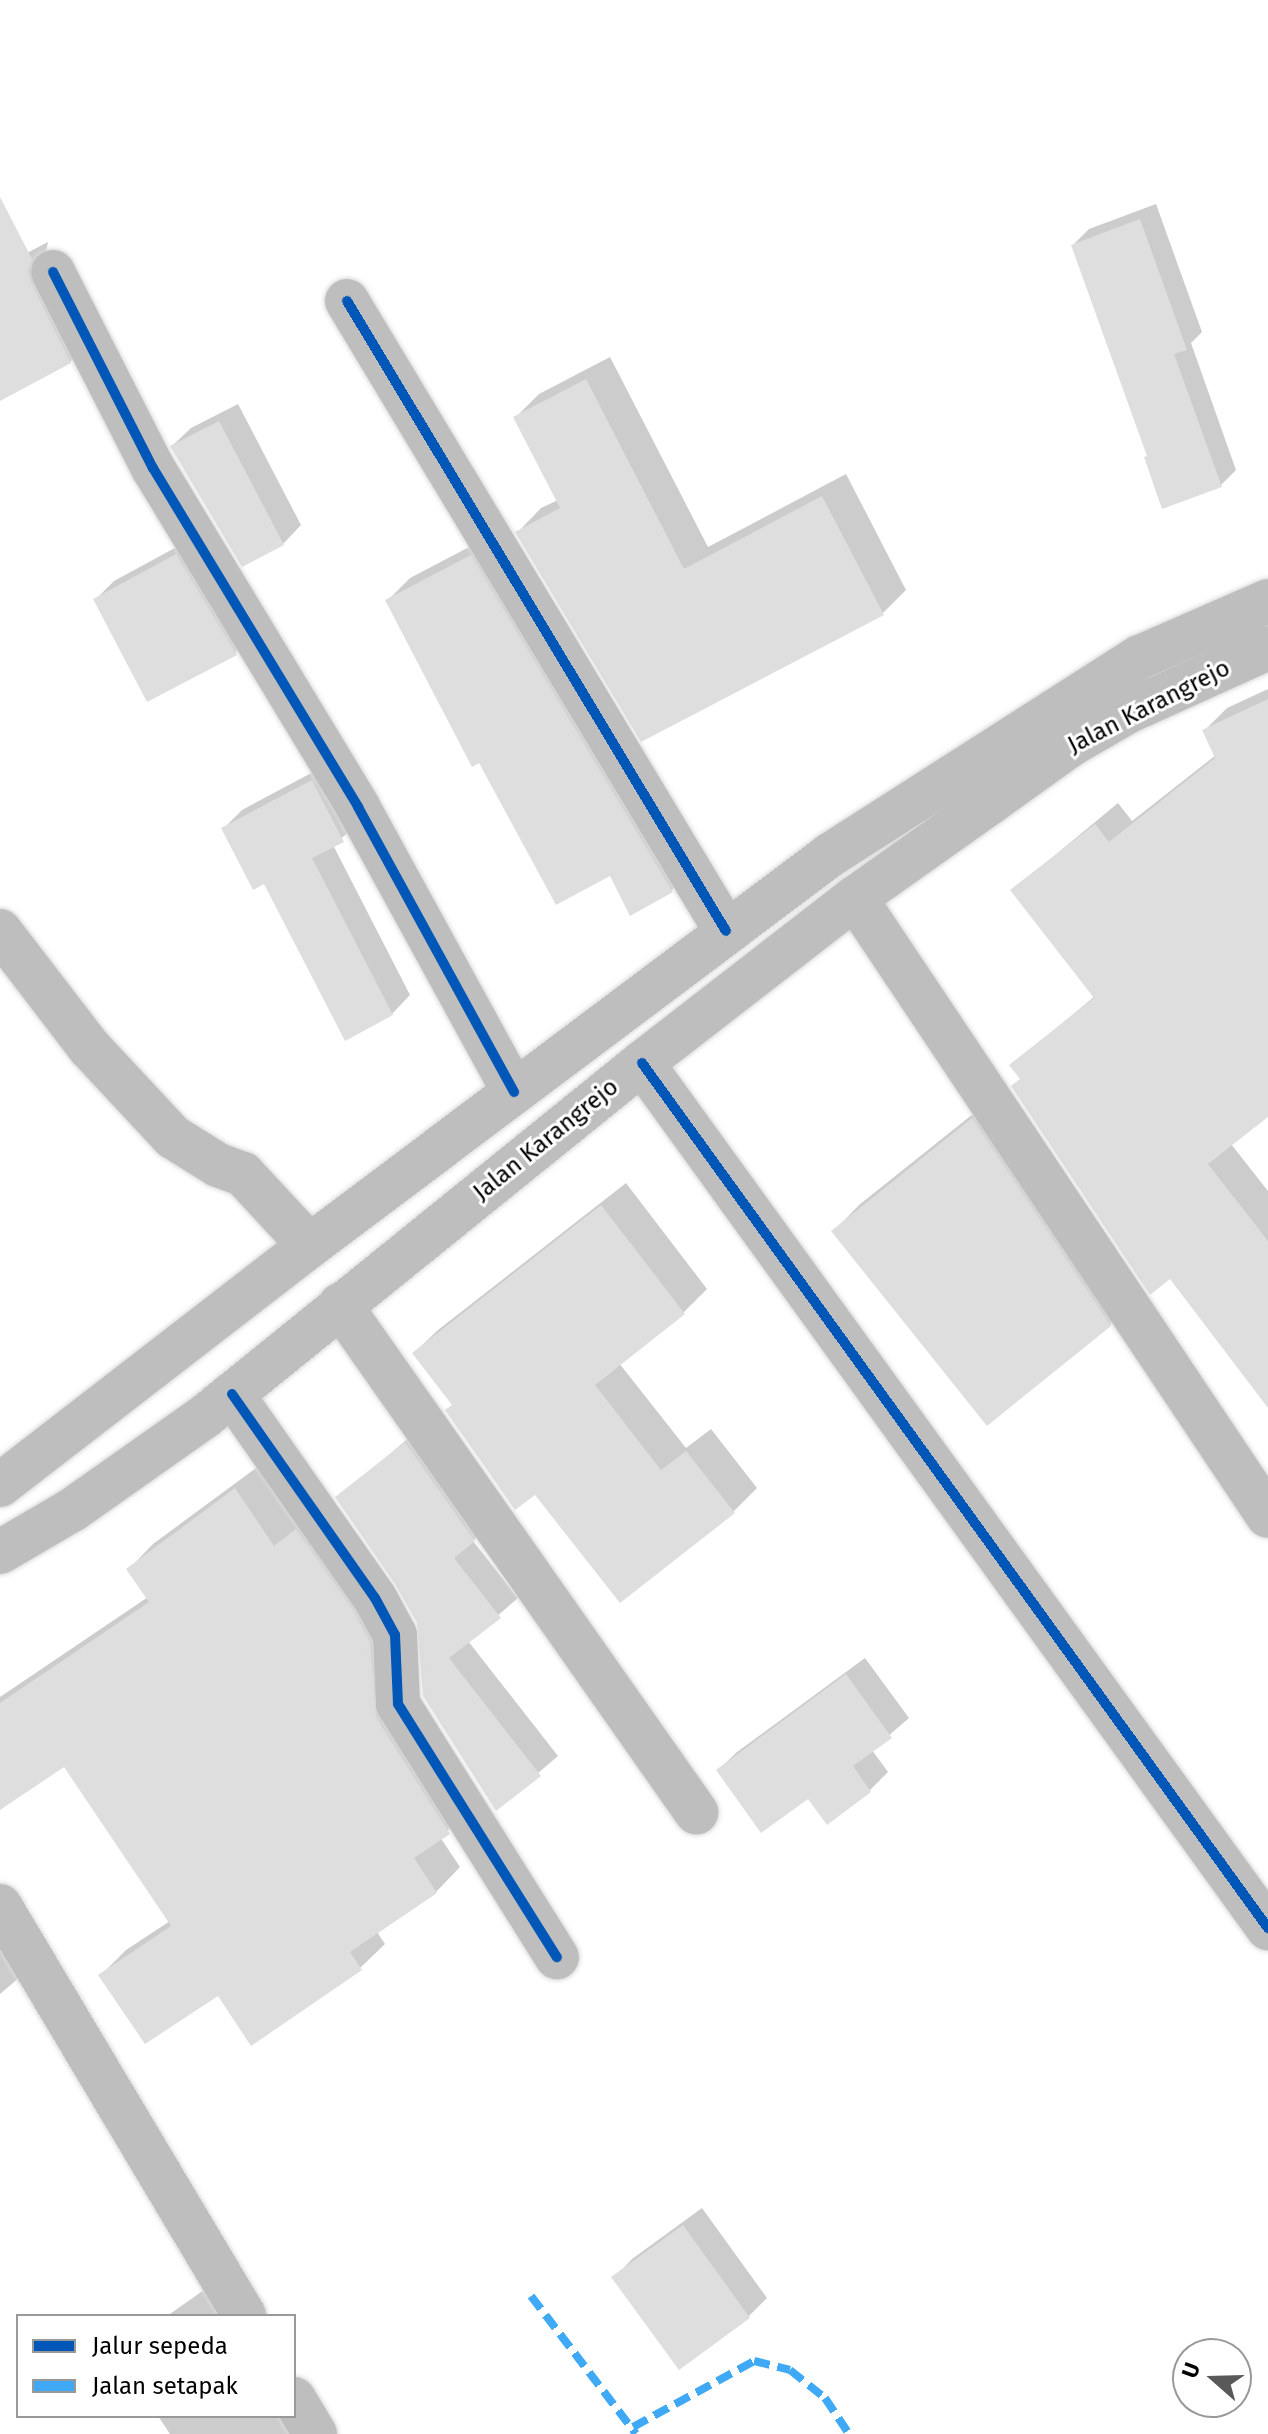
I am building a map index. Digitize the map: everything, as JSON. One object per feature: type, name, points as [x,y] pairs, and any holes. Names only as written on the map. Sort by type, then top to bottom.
[{"type":"street","points":[[53,272],[153,468],[358,807],[514,1092]]},
{"type":"street","points":[[347,301],[726,931]]},
{"type":"street","name":"Jalan Karangrejo","points":[[0,1485],[310,1246],[830,855],[1140,657],[1268,601]]},
{"type":"street","name":"Jalan Karangrejo","points":[[0,1552],[72,1510],[232,1394],[642,1063],[855,898],[1070,745],[1127,712],[1268,648]]},
{"type":"street","points":[[855,898],[1268,1516]]},
{"type":"street","points":[[0,931],[89,1047],[173,1137],[218,1165],[243,1174],[310,1246]]},
{"type":"street","points":[[642,1063],[1268,1928]]},
{"type":"street","points":[[340,1305],[696,1812]]},
{"type":"street","points":[[232,1394],[375,1598],[395,1635],[398,1704],[557,1957]]},
{"type":"street","points":[[0,1906],[243,2314]]},
{"type":"street","points":[[296,2402],[315,2434]]},
{"type":"building","points":[[0,197],[32,259],[28,271],[31,283],[71,363],[0,401]]},
{"type":"building","points":[[1140,219],[1187,350],[1174,354],[1222,487],[1162,509],[1144,457],[1147,456],[1071,245]]},
{"type":"building","points":[[586,379],[684,569],[822,496],[884,615],[641,742],[515,532],[560,508],[513,417]]},
{"type":"building","points":[[219,421],[284,545],[242,567],[170,446]]},
{"type":"building","points":[[176,554],[237,655],[147,702],[93,599]]},
{"type":"building","points":[[471,555],[673,892],[630,916],[610,876],[556,905],[479,763],[472,767],[385,600]]},
{"type":"building","points":[[1268,699],[1268,1117],[1208,1164],[1268,1241],[1268,1408],[1170,1279],[1150,1295],[1011,1086],[1020,1079],[1009,1065],[1094,998],[1010,890],[1095,824],[1109,842],[1215,758],[1202,730]]},
{"type":"building","points":[[312,780],[344,842],[312,858],[393,1015],[345,1041],[264,884],[253,890],[221,828]]},
{"type":"building","points":[[972,1118],[1111,1326],[987,1426],[831,1231]]},
{"type":"building","points":[[601,1205],[685,1314],[595,1385],[661,1470],[686,1451],[735,1513],[620,1603],[535,1495],[515,1510],[445,1410],[452,1405],[412,1353]]},
{"type":"building","points":[[405,1442],[475,1541],[454,1558],[501,1618],[449,1658],[541,1776],[496,1811],[423,1696],[417,1623],[395,1584],[335,1497]]},
{"type":"building","points":[[235,1488],[274,1546],[296,1529],[354,1611],[370,1642],[376,1717],[450,1834],[414,1858],[437,1893],[350,1952],[362,1970],[251,2046],[218,1996],[145,2044],[98,1975],[171,1926],[64,1767],[0,1810],[0,1703],[149,1602],[126,1569]]},
{"type":"building","points":[[846,1674],[892,1738],[853,1766],[871,1792],[827,1825],[808,1799],[761,1833],[716,1770]]},
{"type":"building","points":[[683,2225],[750,2318],[679,2370],[611,2277]]},
{"type":"marked path","points":[[531,2296],[636,2434]]},
{"type":"marked path","points":[[633,2427],[754,2361],[790,2370],[825,2398],[849,2434]]},
{"type":"cycle path","points":[[53,272],[153,468],[358,807],[514,1092]]},
{"type":"cycle path","points":[[347,301],[726,931]]},
{"type":"cycle path","points":[[642,1063],[1268,1928]]},
{"type":"cycle path","points":[[232,1394],[375,1598],[395,1635],[398,1704],[557,1957]]}]
